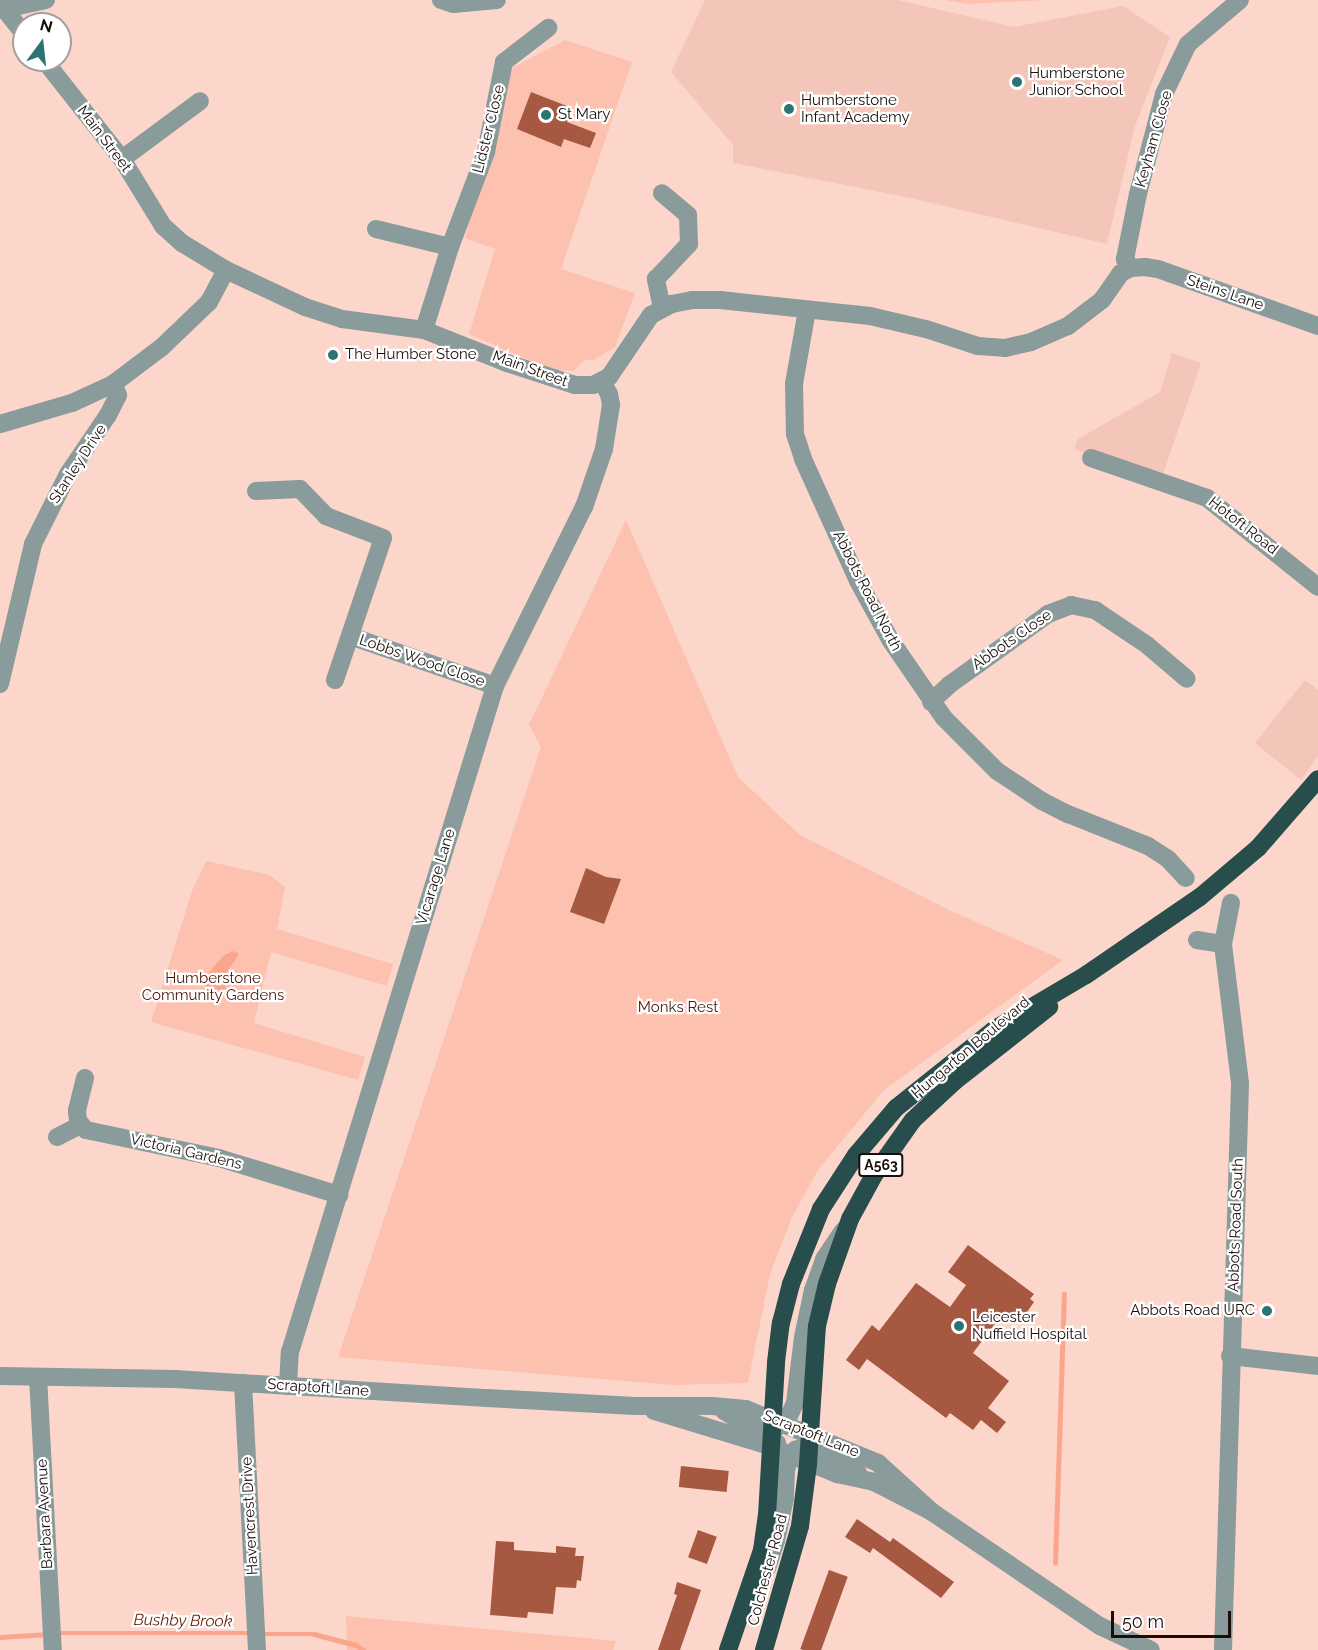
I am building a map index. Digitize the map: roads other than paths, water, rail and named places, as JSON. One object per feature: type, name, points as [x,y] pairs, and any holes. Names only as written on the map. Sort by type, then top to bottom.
[{"type":"highway","name":"Hungarton Boulevard","points":[[772,1427],[781,1323],[791,1284],[822,1209],[856,1155],[896,1108],[995,1029],[1086,975],[1200,897],[1258,848],[1318,779]]},
{"type":"highway","name":"Hungarton Boulevard","points":[[808,1464],[817,1326],[827,1284],[850,1220],[873,1175],[913,1120],[955,1081],[1021,1031],[1086,975]]},
{"type":"highway","name":"Colchester Road","points":[[728,1650],[762,1550],[767,1515],[772,1427]]},
{"type":"highway","name":"Colchester Road","points":[[764,1650],[796,1544],[808,1464]]},
{"type":"street","points":[[12,20],[2,8],[46,0]]},
{"type":"street","points":[[441,0],[453,4],[497,0]]},
{"type":"street","name":"Keyham Close","points":[[1131,268],[1125,259],[1138,194],[1164,94],[1188,44],[1235,1]]},
{"type":"street","name":"Lidster Close","points":[[424,330],[450,247],[486,152],[504,62],[548,28]]},
{"type":"street","name":"Main Street","points":[[53,72],[122,159],[163,226],[182,243],[226,270],[280,297],[342,319],[424,330],[517,367],[574,385],[602,382]]},
{"type":"street","points":[[122,159],[200,101]]},
{"type":"street","points":[[662,193],[688,215],[689,244],[656,279],[662,308]]},
{"type":"street","points":[[376,229],[450,247]]},
{"type":"street","points":[[602,382],[616,371],[642,326],[662,308],[682,301],[720,300],[870,316],[926,329],[978,346],[1005,348],[1031,342],[1068,326],[1102,300],[1121,273],[1131,268]]},
{"type":"street","name":"Steins Lane","points":[[1131,268],[1158,269],[1318,326]]},
{"type":"street","points":[[0,424],[72,403],[113,384],[162,346],[209,302],[226,270]]},
{"type":"street","name":"Abbots Road North","points":[[807,310],[793,403],[798,446],[858,581],[891,641],[931,702],[978,754],[1018,786],[1068,814],[1148,846],[1168,859],[1186,878]]},
{"type":"street","name":"Vicarage Lane","points":[[288,1386],[290,1352],[495,686],[584,507],[608,433],[609,394],[602,382]]},
{"type":"street","name":"Stanley Drive","points":[[0,684],[33,544],[68,474],[108,415],[118,395],[113,384]]},
{"type":"street","name":"Hotoft Road","points":[[1091,458],[1207,498],[1318,587]]},
{"type":"street","name":"Lobbs Wood Close","points":[[256,491],[300,489],[326,516],[383,538],[335,680]]},
{"type":"street","name":"Abbots Close","points":[[931,702],[950,685],[1048,614],[1071,605],[1095,610],[1147,645],[1187,679]]},
{"type":"street","name":"Lobbs Wood Close","points":[[350,636],[495,686]]},
{"type":"street","name":"Abbots Road South","points":[[1223,1650],[1230,1356],[1240,1083],[1223,944],[1231,903]]},
{"type":"street","points":[[1197,940],[1223,944]]},
{"type":"street","points":[[57,1137],[81,1125],[77,1111],[85,1078]]},
{"type":"street","name":"Victoria Gardens","points":[[81,1125],[92,1132],[219,1158],[339,1195]]},
{"type":"street","points":[[772,1427],[792,1412],[797,1397],[803,1337],[818,1274],[824,1259],[850,1220]]},
{"type":"street","points":[[1230,1356],[1318,1366]]},
{"type":"street","name":"Scraptoft Lane","points":[[0,1376],[243,1383],[635,1406],[712,1406],[746,1409],[772,1427],[837,1444],[886,1467],[932,1512]]},
{"type":"street","name":"Barbara Avenue","points":[[38,1377],[53,1648]]},
{"type":"street","name":"Havencrest Drive","points":[[243,1383],[257,1647]]},
{"type":"street","name":"Scraptoft Lane","points":[[635,1406],[745,1439],[772,1427]]},
{"type":"street","name":"Scraptoft Lane","points":[[772,1427],[790,1456],[808,1464],[874,1482],[932,1512],[1090,1620],[1150,1650]]},
{"type":"street","points":[[753,1579],[767,1568],[776,1541],[790,1456],[809,1438],[874,1482]]},
{"type":"street","points":[[790,1456],[799,1468],[805,1487]]},
{"type":"waterway","points":[[1055,1563],[1064,1294]]},
{"type":"waterway","name":"Bushby Brook","points":[[57,1633],[253,1633]]},
{"type":"waterway","name":"Bushby Brook","points":[[0,1637],[49,1634]]},
{"type":"waterway","name":"Bushby Brook","points":[[261,1634],[314,1634],[356,1645],[363,1650]]},
{"type":"place","name":"Humberstone Junior School","points":[[1017,82]]},
{"type":"place","name":"Humberstone Infant Academy","points":[[789,109]]},
{"type":"place","name":"St Mary","points":[[546,115]]},
{"type":"place","name":"The Humber Stone","points":[[333,355]]},
{"type":"place","name":"Abbots Road URC","points":[[1267,1311]]},
{"type":"place","name":"Leicester Nuffield Hospital","points":[[959,1326]]},
{"type":"park label","name":"Humberstone Community Gardens","points":[[213,986]]},
{"type":"park label","name":"Monks Rest","points":[[678,1008]]}]
